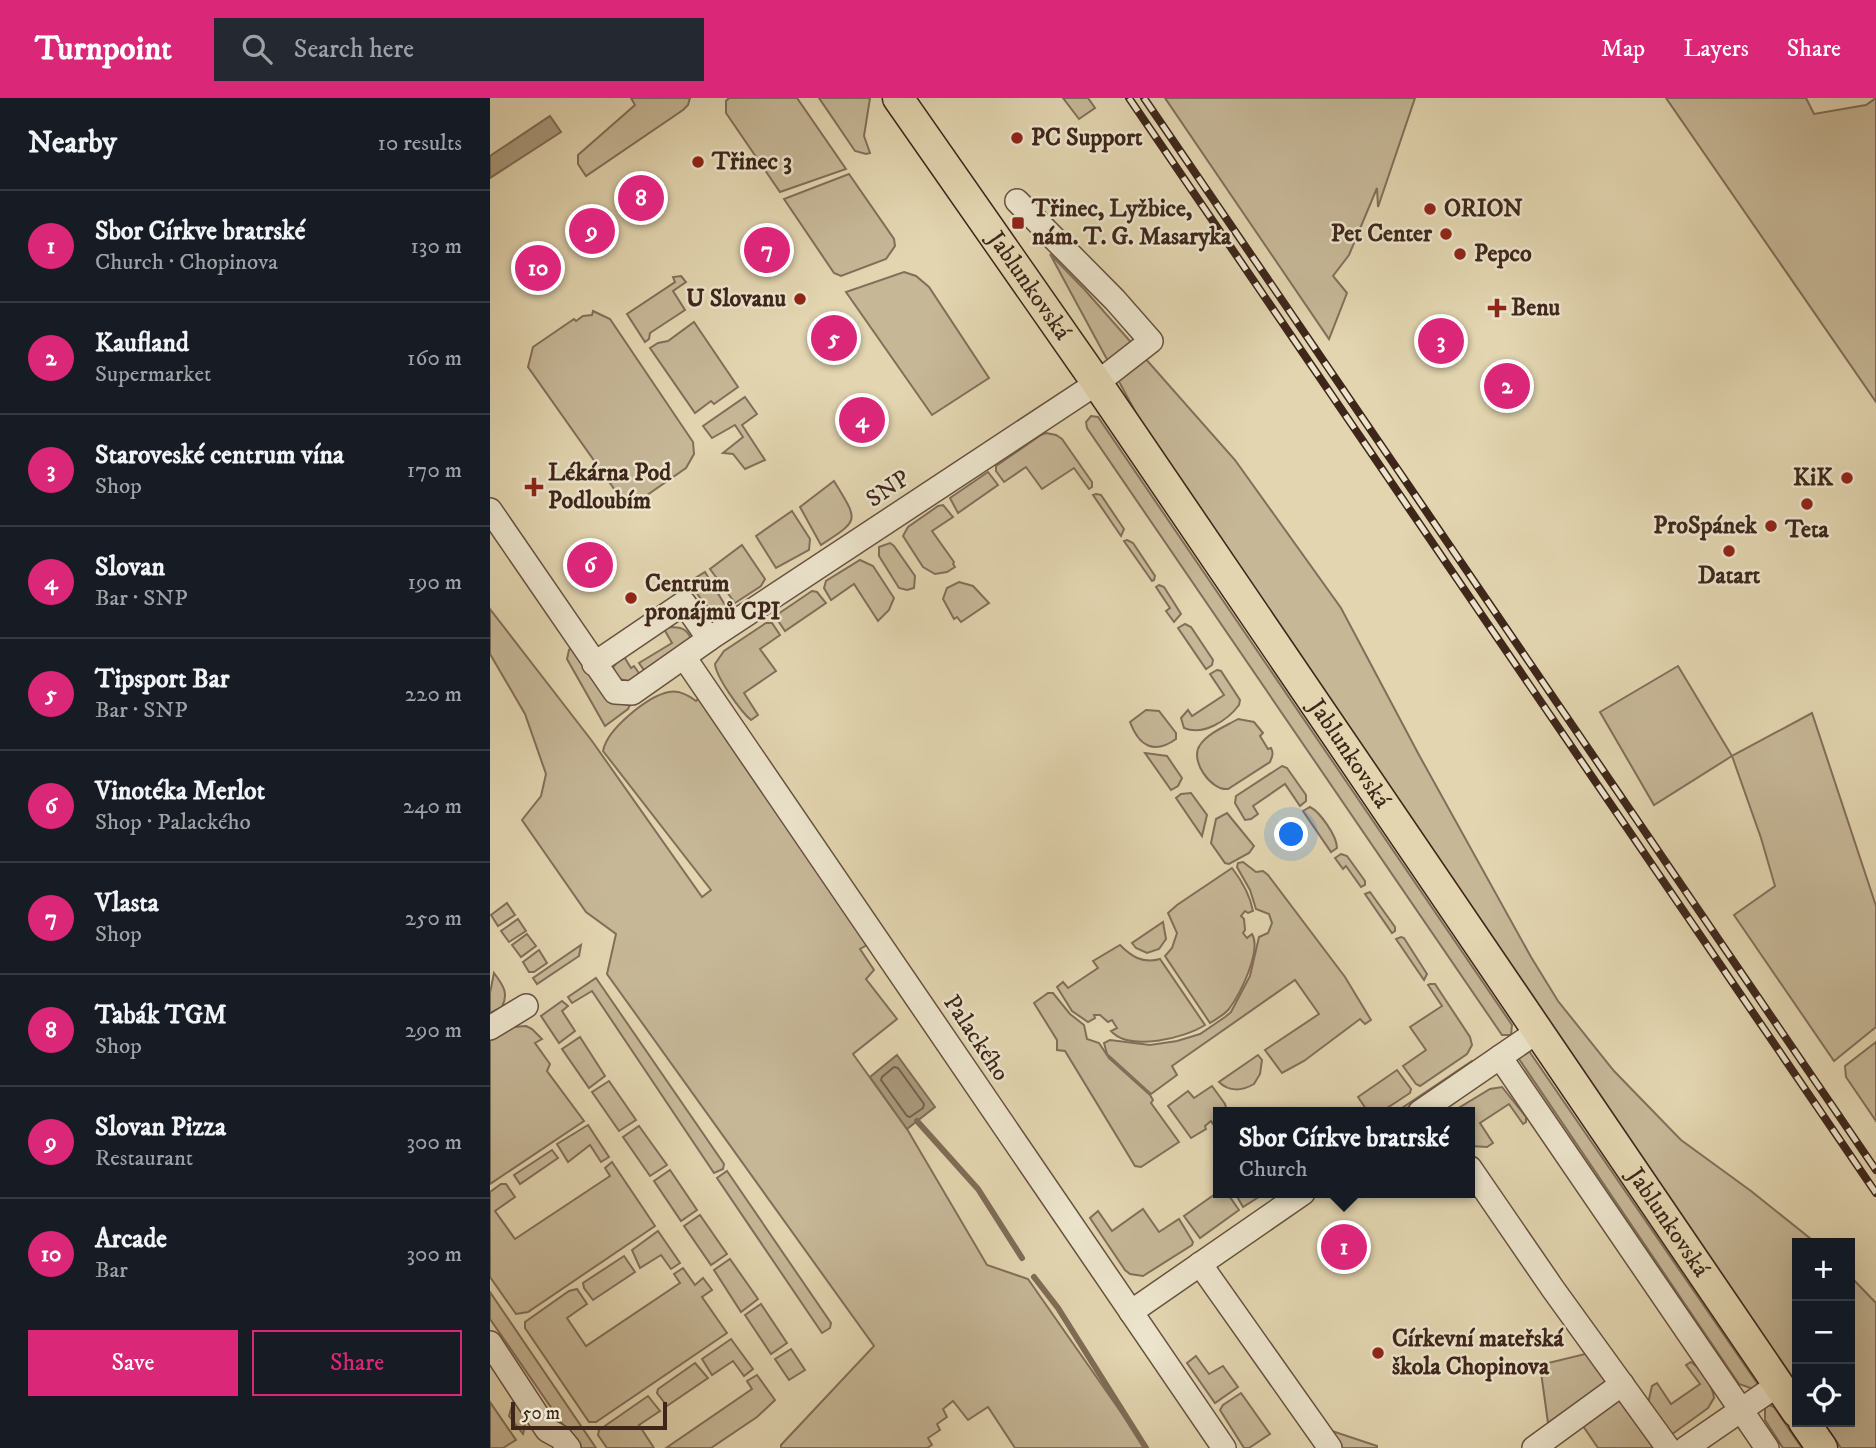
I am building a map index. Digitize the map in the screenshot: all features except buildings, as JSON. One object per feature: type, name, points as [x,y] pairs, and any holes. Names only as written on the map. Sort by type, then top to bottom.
[{"type":"main road","name":"Jablunkovská","points":[[898,98],[1097,383],[1792,1404]]},
{"type":"main road","points":[[1807,1427],[1822,1448]]},
{"type":"street","name":"SNP","points":[[594,664],[615,692],[632,693],[709,639],[1097,383],[1151,341],[1115,300],[1017,201]]},
{"type":"street","points":[[490,510],[594,664],[684,603],[709,639]]},
{"type":"street","name":"Palackého","points":[[684,657],[1224,1448]]},
{"type":"street","points":[[490,1028],[526,1006]]},
{"type":"street","points":[[1430,1107],[1538,1031]]},
{"type":"street","points":[[1500,1057],[1767,1448]]},
{"type":"street","points":[[1475,1175],[1668,1448]]},
{"type":"street","points":[[1131,1312],[1296,1198]]},
{"type":"street","points":[[1200,1264],[1330,1448]]},
{"type":"street","points":[[490,1343],[547,1430],[560,1437],[569,1448]]},
{"type":"street","points":[[1534,1448],[1622,1384]]},
{"type":"street","points":[[1686,1448],[1779,1384]]},
{"type":"shaded area","points":[[631,98],[690,98],[683,110],[586,176],[578,164],[578,155],[635,105]]},
{"type":"shaded area","points":[[729,98],[797,98],[846,169],[780,192],[726,113],[726,101]]},
{"type":"shaded area","points":[[819,98],[870,98],[864,136],[870,153],[855,151]]},
{"type":"shaded area","points":[[1063,98],[1088,98],[1095,108],[1079,119]]},
{"type":"shaded area","points":[[1165,98],[1415,98],[1378,207],[1377,188],[1349,255],[1333,276],[1347,293],[1329,339]]},
{"type":"shaded area","points":[[1666,98],[1806,98],[1814,114],[1866,105],[1876,98],[1876,402]]},
{"type":"shaded area","points":[[849,174],[894,239],[895,246],[886,259],[841,276],[834,273],[784,199]]},
{"type":"shaded area","points":[[1050,254],[1235,460],[1341,608],[1419,755],[1558,1001],[1614,1071],[1681,1140],[1810,1238],[1792,1238],[1792,1377],[1136,413]]},
{"type":"shaded area","points":[[904,272],[916,276],[929,287],[989,378],[932,415],[846,292]]},
{"type":"shaded area","points":[[681,276],[686,282],[673,291],[685,310],[650,333],[645,342],[627,314],[675,282],[673,277]]},
{"type":"shaded area","points":[[593,311],[610,319],[693,442],[694,454],[686,468],[637,502],[617,493],[528,367],[533,347],[574,319],[576,321],[583,316],[592,315]]},
{"type":"shaded area","points":[[694,322],[738,387],[714,404],[711,401],[695,413],[650,348],[668,341]]},
{"type":"shaded area","points":[[745,397],[757,414],[742,425],[765,460],[745,469],[733,454],[723,453],[743,437],[735,425],[712,438],[703,426]]},
{"type":"shaded area","points":[[1091,416],[1098,417],[1512,1025],[1511,1035],[1502,1035],[1087,428],[1086,422]]},
{"type":"shaded area","points":[[1046,433],[1062,439],[1092,482],[1092,487],[1089,489],[1074,468],[1042,489],[1026,467],[1004,482],[996,471],[996,466]]},
{"type":"shaded area","points":[[988,472],[998,485],[958,513],[950,498]]},
{"type":"shaded area","points":[[834,481],[848,504],[852,518],[843,530],[821,545],[800,507]]},
{"type":"shaded area","points":[[1093,495],[1101,495],[1124,529],[1121,536]]},
{"type":"shaded area","points":[[943,505],[953,517],[932,531],[955,567],[935,574],[923,567],[903,536],[908,527]]},
{"type":"shaded area","points":[[792,511],[810,539],[809,550],[776,568],[756,536]]},
{"type":"shaded area","points":[[1124,541],[1133,543],[1155,576],[1154,580],[1152,581]]},
{"type":"shaded area","points":[[890,543],[915,576],[914,588],[899,588],[879,556],[879,547]]},
{"type":"shaded area","points":[[742,545],[765,579],[761,586],[735,603],[710,569]]},
{"type":"shaded area","points":[[860,560],[873,566],[894,598],[889,610],[878,621],[854,584],[831,600],[824,588],[826,581]]},
{"type":"shaded area","points":[[705,572],[725,605],[725,610],[710,608],[694,589],[689,592],[684,585]]},
{"type":"shaded area","points":[[959,582],[973,586],[989,603],[961,622],[957,617],[954,619],[943,599],[947,588]]},
{"type":"shaded area","points":[[1156,587],[1164,587],[1181,614],[1174,622],[1166,611],[1170,608]]},
{"type":"shaded area","points":[[812,591],[817,592],[826,603],[785,631],[777,619],[778,614]]},
{"type":"shaded area","points":[[490,609],[592,741],[702,897],[711,890],[603,751],[606,742],[620,724],[650,700],[673,692],[696,701],[700,697],[867,945],[860,949],[874,970],[866,979],[897,1019],[853,1054],[907,1129],[987,1265],[1028,1279],[1146,1448],[1015,1448],[988,1407],[968,1420],[953,1401],[943,1409],[947,1417],[937,1424],[940,1430],[928,1438],[932,1445],[927,1448],[781,1448],[874,1346],[607,974],[616,934],[586,912],[522,820],[541,796],[546,774],[525,714],[490,654]]},
{"type":"shaded area","points":[[766,623],[772,623],[780,635],[760,649],[776,671],[744,693],[758,715],[751,720],[730,694],[715,664],[724,651]]},
{"type":"shaded area","points":[[1185,624],[1191,627],[1213,660],[1212,665],[1206,669],[1178,628]]},
{"type":"shaded area","points":[[664,629],[683,629],[691,639],[646,673],[639,663],[672,643]]},
{"type":"shaded area","points":[[574,644],[618,703],[630,705],[605,726],[567,659]]},
{"type":"shaded area","points":[[623,655],[631,668],[634,666],[641,676],[629,681],[618,679],[613,667]]},
{"type":"shaded area","points":[[1678,666],[1732,756],[1654,805],[1600,712]]},
{"type":"shaded area","points":[[1221,671],[1240,700],[1239,705],[1214,726],[1199,730],[1184,728],[1181,718],[1188,710],[1192,716],[1224,695],[1210,674]]},
{"type":"shaded area","points":[[1146,710],[1159,711],[1176,733],[1176,739],[1154,747],[1143,742],[1130,722]]},
{"type":"shaded area","points":[[1812,713],[1876,906],[1876,1027],[1834,1061],[1734,915],[1775,886],[1732,756]]},
{"type":"shaded area","points":[[1238,719],[1254,722],[1263,733],[1260,736],[1268,749],[1271,748],[1272,757],[1270,762],[1228,789],[1221,788],[1204,773],[1197,758],[1197,751],[1208,737]]},
{"type":"shaded area","points":[[1145,753],[1167,756],[1182,778],[1178,786],[1171,790]]},
{"type":"shaded area","points":[[1282,766],[1287,768],[1306,795],[1306,801],[1300,806],[1285,784],[1253,806],[1258,814],[1245,820],[1235,803],[1236,796]]},
{"type":"shaded area","points":[[1191,793],[1207,815],[1202,836],[1176,798],[1181,794]]},
{"type":"shaded area","points":[[1310,807],[1323,819],[1334,837],[1337,848],[1331,852],[1303,811]]},
{"type":"shaded area","points":[[1227,813],[1254,846],[1249,853],[1229,864],[1225,863],[1211,843],[1216,819]]},
{"type":"shaded area","points":[[1341,854],[1347,856],[1365,881],[1365,885],[1361,887],[1346,866],[1343,869],[1335,858]]},
{"type":"shaded area","points":[[1243,862],[1256,872],[1263,871],[1268,875],[1345,977],[1371,1020],[1365,1024],[1360,1019],[1304,1061],[1282,1073],[1265,1050],[1319,1014],[1295,980],[1172,1066],[1177,1075],[1151,1094],[1107,1054],[1104,1043],[1110,1040],[1150,1045],[1177,1041],[1200,1034],[1231,1012],[1250,976],[1259,937],[1268,933],[1272,923],[1269,914],[1256,909],[1250,890],[1237,867],[1238,863]]},
{"type":"shaded area","points":[[1232,868],[1252,905],[1253,911],[1245,911],[1241,916],[1244,919],[1243,933],[1247,938],[1252,934],[1254,951],[1244,983],[1234,1002],[1225,1013],[1210,1023],[1165,956],[1172,948],[1177,933],[1168,913]]},
{"type":"shaded area","points":[[1370,892],[1395,927],[1392,933],[1365,894]]},
{"type":"shaded area","points":[[507,903],[515,915],[498,926],[491,915]]},
{"type":"shaded area","points":[[518,919],[526,931],[509,942],[501,931]]},
{"type":"shaded area","points":[[1163,922],[1166,939],[1159,949],[1147,953],[1136,948],[1132,943]]},
{"type":"shaded area","points":[[527,934],[536,946],[521,957],[512,945]]},
{"type":"shaded area","points":[[1401,937],[1427,974],[1424,980],[1396,939]]},
{"type":"shaded area","points":[[581,945],[579,956],[537,984],[533,978]]},
{"type":"shaded area","points":[[1120,945],[1137,958],[1160,959],[1205,1025],[1158,1041],[1131,1041],[1111,1031],[1117,1028],[1112,1020],[1108,1022],[1100,1015],[1094,1015],[1095,1018],[1088,1022],[1072,1011],[1057,987],[1063,982],[1068,988],[1098,968],[1093,961]]},
{"type":"shaded area","points":[[539,950],[547,963],[534,972],[529,972],[523,962]]},
{"type":"shaded area","points":[[494,973],[502,985],[505,997],[502,1007],[490,1013],[490,993]]},
{"type":"shaded area","points":[[596,978],[724,1164],[723,1169],[714,1173],[592,991],[572,1003],[568,997]]},
{"type":"shaded area","points":[[1435,984],[1470,1037],[1472,1045],[1467,1054],[1420,1086],[1403,1066],[1426,1050],[1410,1027],[1442,1006],[1428,985]]},
{"type":"shaded area","points":[[1048,993],[1053,993],[1070,1014],[1084,1025],[1087,1039],[1099,1043],[1109,1058],[1150,1095],[1153,1100],[1151,1103],[1179,1142],[1141,1167],[1135,1166],[1065,1051],[1057,1050],[1057,1040],[1034,1003]]},
{"type":"shaded area","points":[[562,1001],[568,1006],[562,1011],[575,1031],[559,1043],[541,1016]]},
{"type":"shaded area","points":[[526,1026],[542,1039],[535,1043],[550,1064],[547,1071],[584,1121],[490,1184],[490,1040],[513,1027]]},
{"type":"shaded area","points":[[580,1037],[605,1076],[589,1088],[562,1049]]},
{"type":"shaded area","points":[[1876,1042],[1876,1121],[1846,1077],[1845,1066]]},
{"type":"shaded area","points":[[1529,1051],[1758,1386],[1753,1389],[1739,1384],[1519,1059],[1519,1055]]},
{"type":"shaded area","points":[[1258,1055],[1262,1060],[1260,1074],[1254,1084],[1236,1089],[1227,1088],[1219,1082]]},
{"type":"shaded area","points":[[1472,1061],[1479,1061],[1416,1107],[1403,1107]]},
{"type":"shaded area","points":[[1397,1070],[1411,1089],[1410,1093],[1389,1107],[1365,1107],[1358,1097]]},
{"type":"shaded area","points":[[609,1081],[636,1120],[619,1131],[592,1092]]},
{"type":"shaded area","points":[[1212,1086],[1226,1107],[1213,1107],[1213,1124],[1211,1121],[1205,1126],[1206,1129],[1191,1138],[1168,1106],[1188,1091],[1194,1098]]},
{"type":"shaded area","points":[[1502,1087],[1526,1117],[1526,1122],[1523,1124],[1509,1104],[1480,1123],[1493,1143],[1487,1147],[1475,1146],[1475,1107],[1460,1107],[1490,1089]]},
{"type":"shaded area","points":[[588,1125],[609,1157],[601,1162],[590,1145],[568,1162],[557,1144]]},
{"type":"shaded area","points":[[639,1126],[667,1165],[650,1176],[623,1137]]},
{"type":"shaded area","points":[[552,1150],[558,1158],[520,1184],[514,1175]]},
{"type":"shaded area","points":[[612,1162],[655,1226],[528,1312],[516,1314],[490,1277],[490,1192],[501,1184],[506,1184],[515,1197],[495,1211],[515,1239],[610,1176],[605,1168]]},
{"type":"shaded area","points":[[670,1170],[697,1210],[681,1221],[654,1181]]},
{"type":"shaded area","points":[[727,1171],[831,1323],[830,1328],[822,1333],[717,1178]]},
{"type":"shaded area","points":[[1213,1196],[1213,1198],[1231,1198],[1239,1210],[1200,1238],[1184,1216]]},
{"type":"shaded area","points":[[1238,1198],[1257,1198],[1243,1207]]},
{"type":"shaded area","points":[[1143,1209],[1159,1232],[1179,1219],[1193,1242],[1143,1276],[1130,1274],[1125,1270],[1090,1218],[1098,1211],[1112,1231]]},
{"type":"shaded area","points":[[700,1215],[727,1254],[711,1265],[684,1226]]},
{"type":"shaded area","points":[[658,1231],[680,1263],[671,1269],[661,1255],[640,1268],[632,1250]]},
{"type":"shaded area","points":[[624,1256],[635,1272],[593,1300],[583,1283]]},
{"type":"shaded area","points":[[730,1259],[758,1299],[741,1312],[714,1270]]},
{"type":"shaded area","points":[[683,1268],[695,1285],[703,1278],[712,1290],[702,1297],[727,1333],[596,1422],[589,1422],[525,1328],[525,1322],[569,1291],[577,1289],[587,1304],[567,1318],[586,1346],[680,1283],[674,1274]]},
{"type":"shaded area","points":[[1855,1281],[1876,1303],[1876,1448],[1841,1448],[1826,1427],[1855,1427]]},
{"type":"shaded area","points":[[490,1292],[596,1448],[579,1448],[490,1319]]},
{"type":"shaded area","points":[[761,1304],[787,1343],[771,1354],[745,1315]]},
{"type":"shaded area","points":[[731,1339],[753,1369],[744,1376],[733,1361],[712,1375],[702,1359]]},
{"type":"shaded area","points":[[791,1349],[805,1370],[789,1380],[775,1359]]},
{"type":"shaded area","points":[[1589,1353],[1610,1379],[1548,1423],[1540,1365]]},
{"type":"shaded area","points":[[1196,1356],[1209,1374],[1223,1366],[1238,1387],[1215,1403],[1187,1363]]},
{"type":"shaded area","points":[[1691,1362],[1706,1378],[1714,1398],[1708,1408],[1671,1435],[1647,1408],[1652,1386],[1657,1383],[1671,1404],[1700,1384],[1686,1365]]},
{"type":"shaded area","points":[[695,1363],[708,1378],[667,1406],[657,1393],[658,1389]]},
{"type":"shaded area","points":[[757,1375],[775,1400],[757,1417],[711,1448],[666,1448],[752,1389],[747,1381]]},
{"type":"shaded area","points":[[1241,1393],[1270,1434],[1249,1448],[1244,1448],[1220,1410]]},
{"type":"shaded area","points":[[515,1396],[524,1414],[523,1434],[509,1416]]},
{"type":"shaded area","points":[[648,1396],[660,1411],[639,1425],[654,1448],[607,1448],[598,1435],[599,1430]]},
{"type":"shaded area","points":[[1617,1397],[1655,1446],[1598,1448],[1581,1423]]},
{"type":"shaded area","points":[[490,1402],[516,1440],[503,1448],[490,1448]]},
{"type":"shaded area","points":[[1769,1405],[1774,1407],[1802,1448],[1783,1448],[1765,1420],[1765,1408]]},
{"type":"shaded area","points":[[1329,1430],[1377,1446],[1377,1448],[1340,1448]]},
{"type":"water","points":[[550,116],[561,132],[490,178],[490,156]]},
{"type":"water","points":[[897,1055],[935,1107],[907,1129],[870,1077]]},
{"type":"waterway","points":[[917,1121],[978,1189],[1022,1258]]},
{"type":"waterway","points":[[1034,1277],[1058,1308],[1146,1448]]},
{"type":"railway","points":[[1129,98],[1876,1193]]},
{"type":"railway","points":[[1144,98],[1876,1170]]},
{"type":"place","name":"PC Support","points":[[1017,138]]},
{"type":"place","name":"Třinec 3","points":[[698,162]]},
{"type":"place","name":"Tabák TGM","points":[[641,198]]},
{"type":"place","name":"ORION","points":[[1430,209]]},
{"type":"place","name":"Třinec, Lyžbice, nám. T. G. Masaryka","points":[[1018,223]]},
{"type":"place","name":"Slovan Pizza","points":[[592,231]]},
{"type":"place","name":"Pet Center","points":[[1446,234]]},
{"type":"place","name":"Vlasta","points":[[767,250]]},
{"type":"place","name":"Pepco","points":[[1460,254]]},
{"type":"place","name":"Arcade","points":[[538,268]]},
{"type":"place","name":"U Slovanu","points":[[800,299]]},
{"type":"place","name":"Benu","points":[[1497,308]]},
{"type":"place","name":"Tipsport Bar","points":[[834,338]]},
{"type":"place","name":"Staroveské centrum vína","points":[[1441,341]]},
{"type":"place","name":"Kaufland","points":[[1507,386]]},
{"type":"place","name":"Slovan","points":[[862,420]]},
{"type":"place","name":"KiK","points":[[1847,478]]},
{"type":"place","name":"Lékárna Pod Podloubím","points":[[534,487]]},
{"type":"place","name":"Teta","points":[[1807,504]]},
{"type":"place","name":"ProSpánek","points":[[1771,526]]},
{"type":"place","name":"Datart","points":[[1729,551]]},
{"type":"place","name":"Vinotéka Merlot","points":[[590,565]]},
{"type":"place","name":"Centrum pronájmů CPI","points":[[631,598]]},
{"type":"place","name":"Sbor Církve bratrské","points":[[1344,1247]]},
{"type":"place","name":"Církevní mateřská škola Chopinova","points":[[1378,1353]]}]
